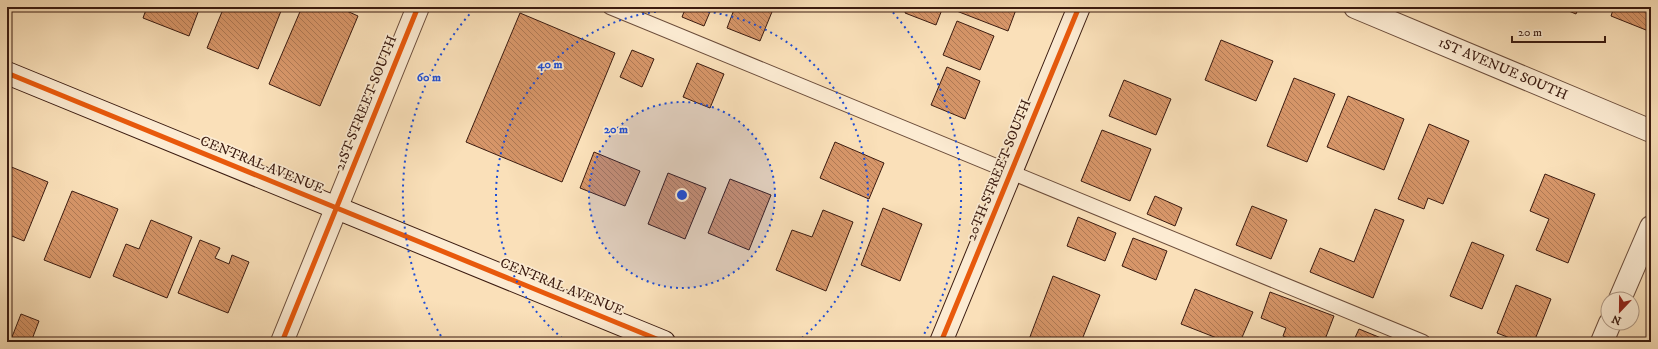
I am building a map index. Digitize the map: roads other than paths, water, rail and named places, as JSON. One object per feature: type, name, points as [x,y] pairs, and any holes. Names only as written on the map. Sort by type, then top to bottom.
[{"type":"street","name":"21ST STREET SOUTH","points":[[282,342],[418,7]]},
{"type":"street","name":"20TH STREET SOUTH","points":[[941,342],[1079,7]]},
{"type":"street","name":"1ST AVENUE SOUTH","points":[[1355,7],[1651,131]]},
{"type":"street","name":"CENTRAL AVENUE","points":[[7,73],[664,342]]},
{"type":"street","points":[[1623,291],[1651,227]]},
{"type":"street","points":[[1602,342],[1607,331]]},
{"type":"lane","points":[[610,7],[1423,342]]}]
